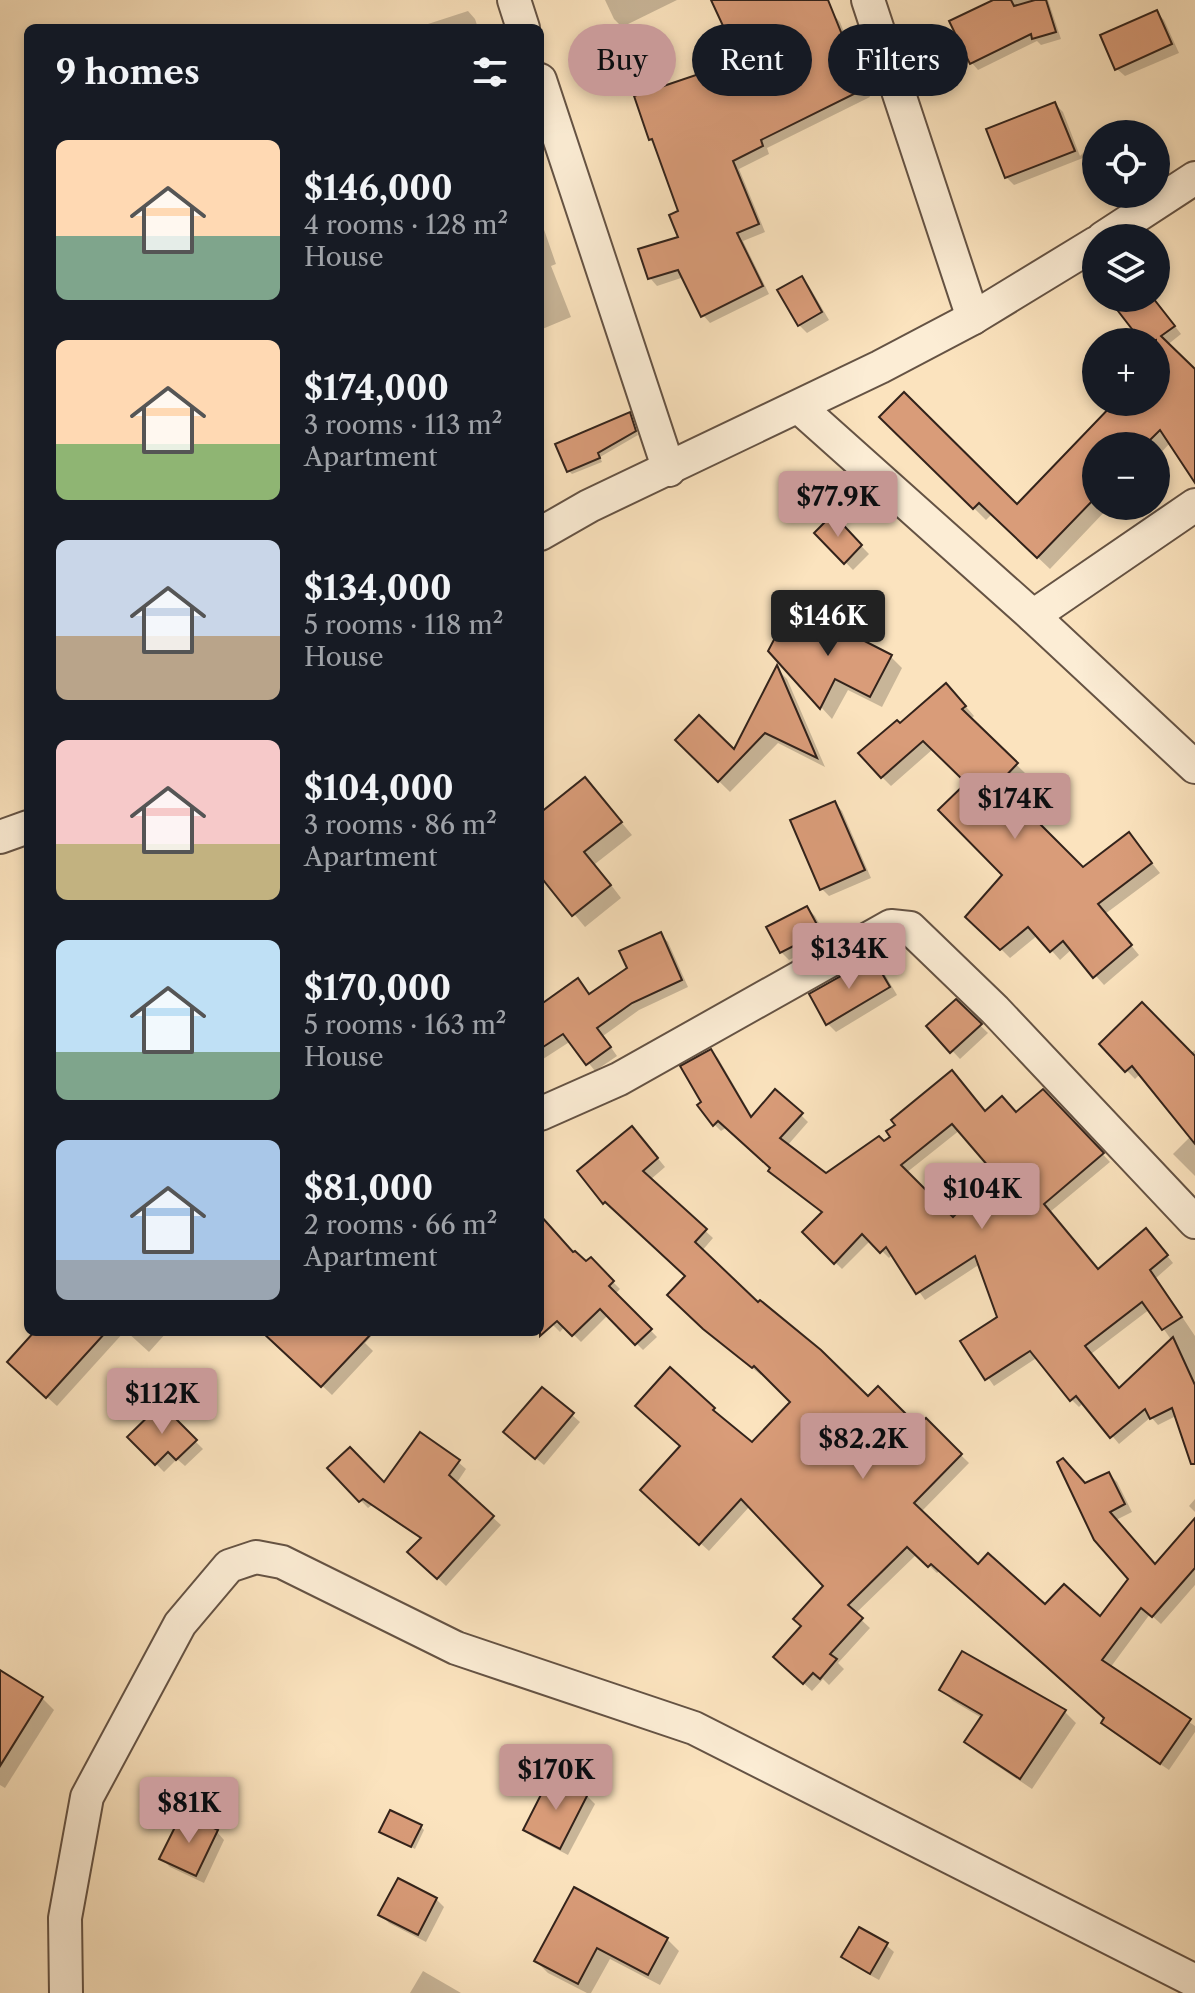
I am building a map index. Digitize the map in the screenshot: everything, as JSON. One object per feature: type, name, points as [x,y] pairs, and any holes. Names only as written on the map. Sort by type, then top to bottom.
[{"type":"street","points":[[514,0],[522,24]]},
{"type":"street","points":[[868,0],[973,318]]},
{"type":"street","points":[[544,92],[669,470]]},
{"type":"street","points":[[1124,224],[1195,178]]},
{"type":"street","points":[[544,532],[589,506],[799,407],[973,318],[1082,252]]},
{"type":"street","points":[[799,407],[1033,616],[1195,767]]},
{"type":"street","points":[[1033,616],[1195,505]]},
{"type":"street","points":[[0,837],[24,828]]},
{"type":"street","points":[[544,1112],[619,1079],[891,926],[900,925],[910,928],[995,1010],[1195,1222]]},
{"type":"street","points":[[66,1993],[65,1918],[87,1797],[180,1624],[229,1566],[256,1557],[282,1562],[456,1648],[694,1728],[1195,1981]]},
{"type":"building","points":[[711,0],[828,0],[838,24],[828,24],[828,96],[850,96],[761,140],[763,146],[733,161],[759,224],[737,233],[763,286],[701,317],[678,270],[648,279],[638,249],[678,237],[669,215],[678,211],[634,96],[676,96],[676,82],[692,76],[692,96],[812,96],[812,24],[722,24]]},
{"type":"building","points":[[993,0],[1011,0],[1014,6],[1046,0],[1056,32],[1032,39],[1031,34],[970,64],[968,24],[950,24],[949,21]]},
{"type":"building","points":[[1157,10],[1172,44],[1115,70],[1100,35]]},
{"type":"building","points":[[1055,102],[1075,151],[1005,178],[986,129]]},
{"type":"building","points":[[802,276],[822,312],[798,326],[777,290]]},
{"type":"building","points":[[1119,312],[1164,312],[1175,326],[1170,330],[1131,328]]},
{"type":"building","points":[[1170,345],[1195,369],[1195,483],[1170,445],[1170,432],[1086,432],[1102,416],[1170,416]]},
{"type":"building","points":[[904,392],[1017,504],[1082,436],[1082,511],[1037,558],[979,503],[973,509],[879,417]]},
{"type":"building","points":[[630,412],[636,431],[598,453],[600,458],[567,472],[555,444]]},
{"type":"building","points":[[833,514],[862,545],[844,564],[814,533]]},
{"type":"building","points":[[802,609],[892,655],[870,697],[835,679],[820,709],[768,651],[779,630],[788,635]]},
{"type":"building","points":[[777,665],[817,758],[765,733],[718,782],[675,740],[699,715],[734,749]]},
{"type":"building","points":[[946,683],[966,706],[962,709],[1018,763],[999,783],[1083,867],[1129,832],[1152,863],[1098,904],[1132,945],[1093,978],[1063,941],[1050,952],[1028,927],[1000,950],[965,917],[1002,875],[938,810],[966,783],[923,741],[881,778],[858,753],[897,720],[900,723]]},
{"type":"building","points":[[585,777],[622,822],[584,852],[611,885],[572,916],[544,881],[544,810]]},
{"type":"building","points":[[835,801],[865,870],[820,890],[790,820]]},
{"type":"building","points":[[807,906],[821,932],[780,953],[766,927]]},
{"type":"building","points":[[661,932],[682,980],[632,1003],[597,1028],[611,1047],[586,1065],[563,1034],[544,1046],[544,1002],[578,978],[589,994],[627,968],[619,951]]},
{"type":"building","points":[[873,958],[890,987],[826,1025],[809,994]]},
{"type":"building","points":[[956,999],[982,1024],[950,1053],[926,1026]]},
{"type":"building","points":[[1142,1002],[1195,1056],[1195,1144],[1132,1066],[1125,1072],[1099,1044]]},
{"type":"building","points":[[711,1049],[751,1117],[775,1089],[803,1113],[780,1138],[826,1173],[879,1136],[884,1141],[890,1137],[886,1131],[895,1125],[891,1120],[952,1070],[985,1111],[1002,1096],[1016,1112],[1043,1089],[1104,1153],[1044,1204],[1098,1269],[1146,1228],[1168,1255],[1150,1270],[1182,1317],[1162,1330],[1142,1302],[1085,1346],[1119,1388],[1173,1337],[1195,1385],[1195,1464],[1191,1464],[1172,1408],[1150,1419],[1145,1409],[1110,1438],[1076,1396],[1070,1401],[1030,1351],[985,1380],[960,1341],[997,1317],[975,1256],[916,1294],[886,1247],[880,1253],[862,1234],[834,1264],[802,1232],[822,1212],[768,1171],[770,1168],[718,1121],[713,1126],[697,1105],[701,1102],[680,1066]],"holes":[[[952,1124],[995,1174],[953,1217],[901,1165]]]},
{"type":"building","points":[[632,1126],[658,1158],[643,1171],[707,1229],[695,1242],[758,1302],[760,1300],[821,1350],[868,1396],[878,1386],[918,1426],[926,1418],[962,1454],[914,1503],[978,1564],[988,1553],[1045,1604],[1064,1584],[1100,1616],[1128,1579],[1094,1540],[1057,1462],[1063,1458],[1085,1483],[1109,1472],[1125,1504],[1110,1512],[1155,1564],[1195,1518],[1195,1568],[1152,1617],[1141,1608],[1102,1660],[1191,1719],[1160,1764],[1101,1723],[1104,1718],[931,1564],[928,1567],[907,1547],[848,1605],[863,1618],[830,1654],[837,1659],[820,1679],[813,1673],[803,1684],[773,1657],[801,1626],[793,1619],[823,1586],[741,1499],[699,1545],[640,1490],[680,1446],[635,1406],[670,1367],[715,1408],[713,1410],[752,1442],[790,1402],[754,1366],[752,1368],[703,1329],[667,1295],[685,1276],[605,1202],[603,1204],[577,1171]]},
{"type":"building","points":[[544,1219],[573,1252],[586,1261],[591,1257],[614,1281],[609,1286],[652,1329],[635,1345],[600,1309],[572,1336],[557,1321],[544,1332]]},
{"type":"building","points":[[30,1336],[102,1336],[46,1398],[7,1362]]},
{"type":"building","points":[[266,1336],[369,1336],[321,1387]]},
{"type":"building","points":[[542,1387],[574,1413],[535,1459],[503,1432]]},
{"type":"building","points":[[161,1404],[197,1440],[176,1460],[168,1452],[155,1465],[127,1437]]},
{"type":"building","points":[[420,1432],[460,1460],[449,1475],[494,1516],[437,1579],[407,1552],[421,1538],[363,1499],[359,1502],[327,1468],[350,1447],[384,1482]]},
{"type":"building","points":[[962,1651],[1066,1710],[1020,1779],[964,1742],[982,1715],[939,1690]]},
{"type":"building","points":[[0,1670],[43,1697],[0,1766]]},
{"type":"building","points":[[551,1775],[588,1794],[560,1849],[523,1830]]},
{"type":"building","points":[[390,1810],[422,1825],[411,1847],[379,1832]]},
{"type":"building","points":[[182,1813],[218,1830],[196,1876],[159,1859]]},
{"type":"building","points":[[398,1878],[437,1898],[418,1935],[378,1915]]},
{"type":"building","points":[[574,1887],[668,1938],[648,1975],[597,1948],[578,1984],[534,1961]]},
{"type":"building","points":[[859,1927],[888,1943],[870,1974],[841,1957]]}]
